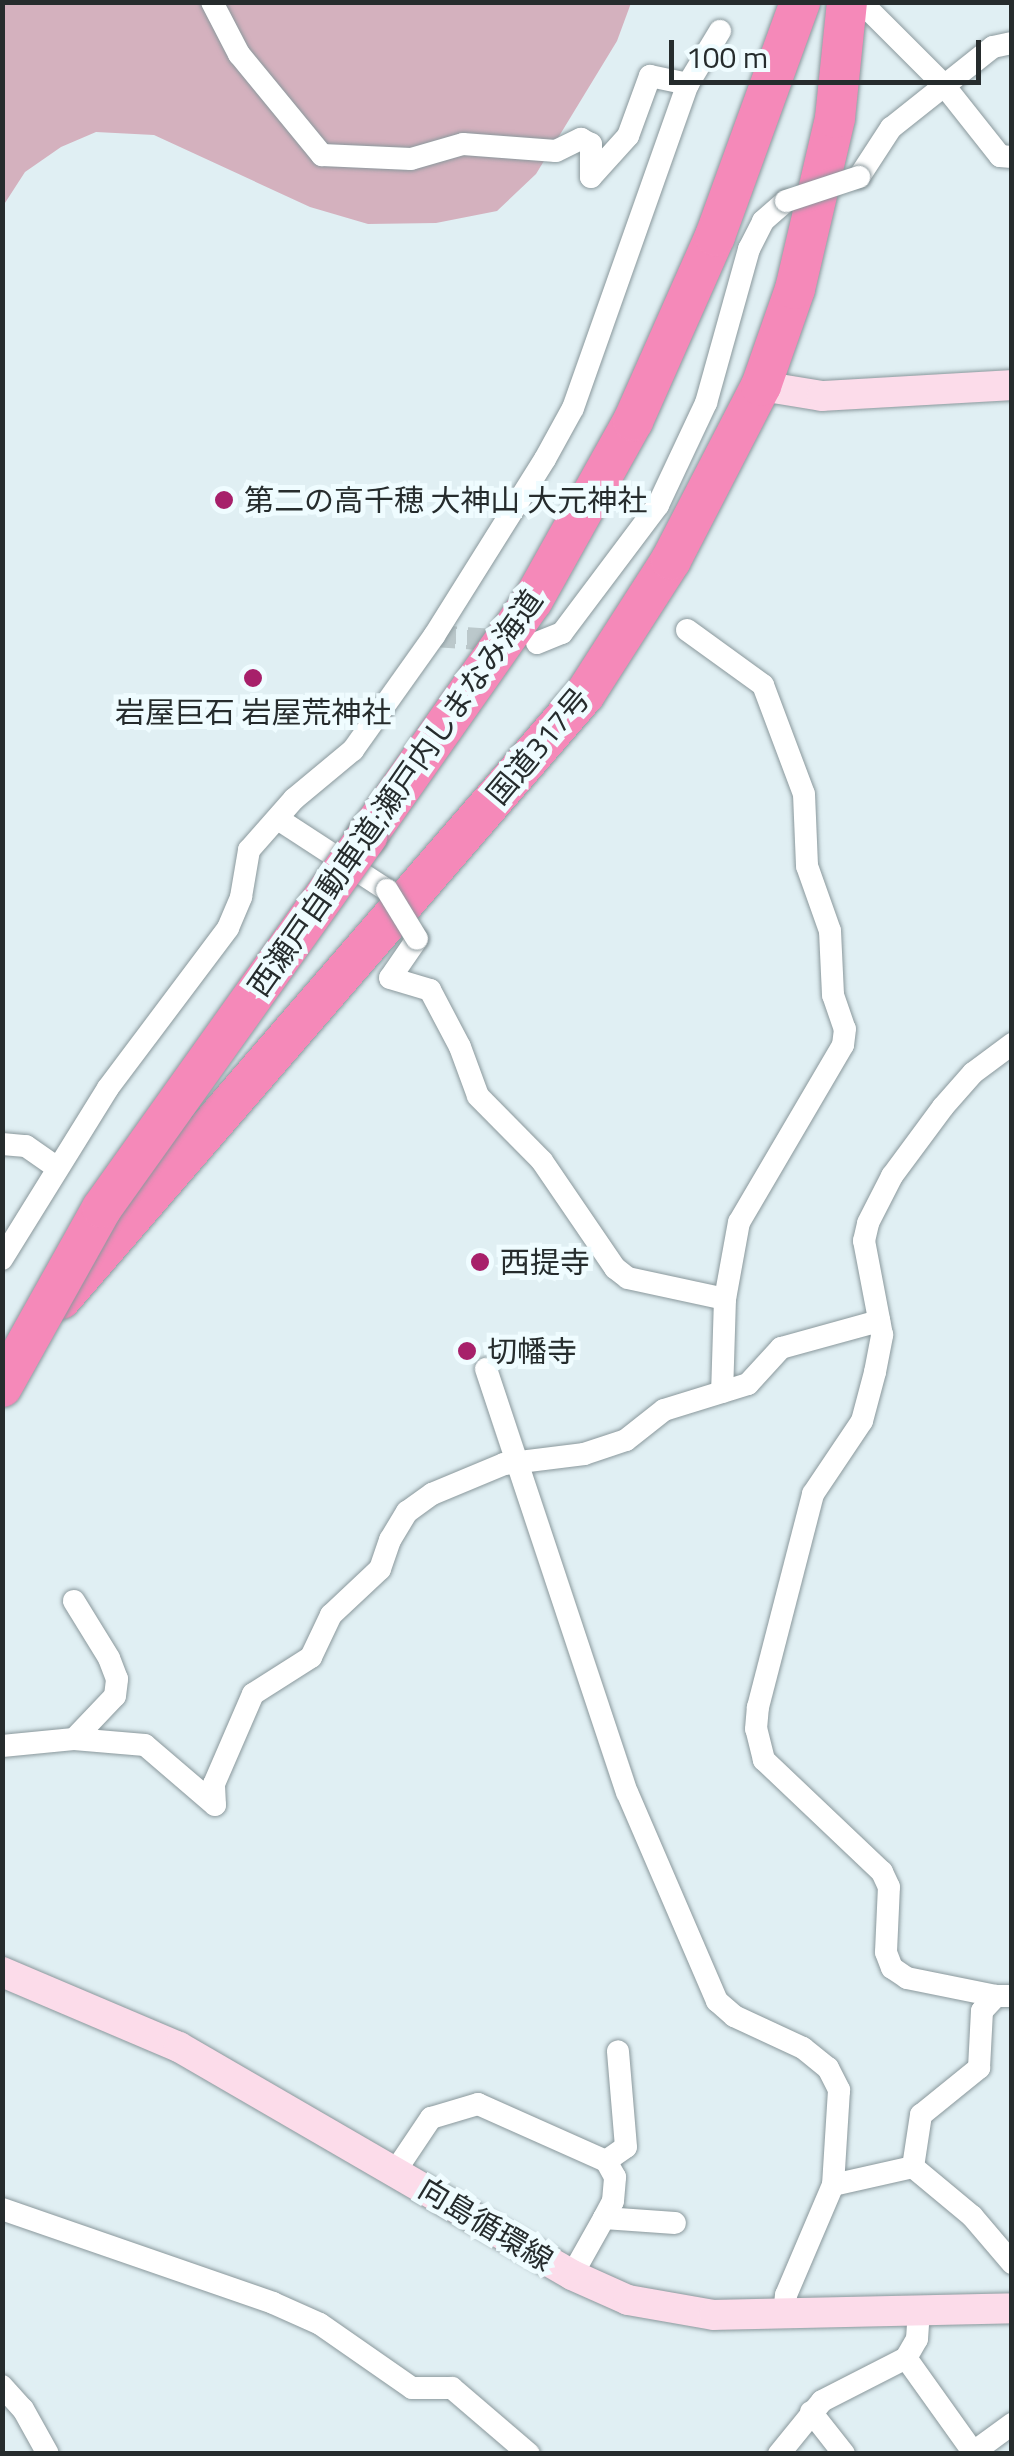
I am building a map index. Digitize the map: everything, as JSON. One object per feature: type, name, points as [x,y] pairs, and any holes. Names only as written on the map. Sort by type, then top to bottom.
[{"type":"highway","name":"国道317号","points":[[2,1366],[585,694],[671,560],[761,386],[795,289],[835,118],[847,2]]},
{"type":"highway","name":"西瀬戸自動車道;瀬戸内しまなみ海道","points":[[2,1387],[112,1194],[485,674],[617,452],[678,329],[796,16]]},
{"type":"main road","points":[[761,386],[822,396],[1012,386]]},
{"type":"main road","name":"向島循環線","points":[[2,1972],[180,2047],[572,2275],[628,2300],[714,2315],[1012,2308]]},
{"type":"street","points":[[212,2],[238,54],[322,155],[411,158],[463,144],[556,151],[582,139],[591,144],[591,177],[628,136],[650,76],[688,84]]},
{"type":"street","points":[[861,2],[944,84],[1000,156],[1012,157]]},
{"type":"street","points":[[2,1259],[108,1088],[228,928],[242,897],[250,850],[294,799],[353,750],[434,636],[564,425],[688,84],[720,31]]},
{"type":"street","points":[[537,643],[562,633],[658,505],[706,402],[749,249],[763,222],[786,201],[859,177],[891,128],[993,46],[1012,42]]},
{"type":"street","points":[[687,630],[763,684],[804,794],[807,866],[830,931],[833,995],[845,1029],[843,1046],[738,1222],[725,1299],[722,1392]]},
{"type":"street","points":[[278,819],[387,890],[418,940],[390,978],[430,990],[460,1047],[478,1096],[542,1160],[614,1268],[628,1278],[725,1299]]},
{"type":"street","points":[[1004,1996],[908,1978],[892,1968],[886,1952],[889,1886],[882,1872],[764,1760],[756,1729],[758,1707],[814,1494],[862,1421],[882,1335],[864,1240],[868,1223],[892,1176],[942,1107],[972,1073],[1012,1044]]},
{"type":"street","points":[[2,1144],[26,1146],[57,1168]]},
{"type":"street","points":[[2,1746],[74,1740],[145,1745],[216,1805],[214,1784],[253,1694],[311,1657],[331,1615],[380,1570],[390,1540],[407,1512],[432,1494],[517,1462],[584,1454],[626,1440],[664,1410],[748,1384],[780,1348],[879,1320]]},
{"type":"street","points":[[486,1369],[627,1792],[717,2001],[734,2016],[803,2048],[828,2068],[839,2090],[833,2184],[786,2295],[784,2314]]},
{"type":"street","points":[[74,1601],[117,1679],[115,1696],[74,1740]]},
{"type":"street","points":[[912,2168],[921,2115],[980,2068],[982,2011],[1004,1996]]},
{"type":"street","points":[[606,2160],[626,2147],[618,2051]]},
{"type":"street","points":[[396,2170],[431,2118],[478,2104],[606,2160],[615,2177],[613,2200],[572,2275]]},
{"type":"street","points":[[833,2184],[912,2168]]},
{"type":"street","points":[[912,2168],[972,2216],[1012,2263]]},
{"type":"street","points":[[2,2209],[273,2303],[320,2324],[412,2388],[452,2388],[478,2406],[510,2442],[529,2454]]},
{"type":"street","points":[[604,2218],[676,2224]]},
{"type":"street","points":[[780,2454],[822,2401],[906,2358],[917,2339],[919,2310]]},
{"type":"street","points":[[906,2358],[972,2452],[1012,2424]]},
{"type":"street","points":[[2,2386],[23,2409],[48,2454]]},
{"type":"street","points":[[810,2412],[844,2454]]},
{"type":"shaded area","points":[[3,3],[631,3],[617,41],[536,174],[497,211],[436,223],[368,224],[310,207],[154,135],[96,132],[61,147],[25,172],[3,206]]},
{"type":"tunnel","points":[[434,636],[510,641]]},
{"type":"place","name":"第二の高千穂 大神山 大元神社","points":[[224,500]]},
{"type":"place","name":"岩屋巨石 岩屋荒神社","points":[[253,678]]},
{"type":"place","name":"西提寺","points":[[480,1262]]},
{"type":"place","name":"切幡寺","points":[[467,1351]]}]
